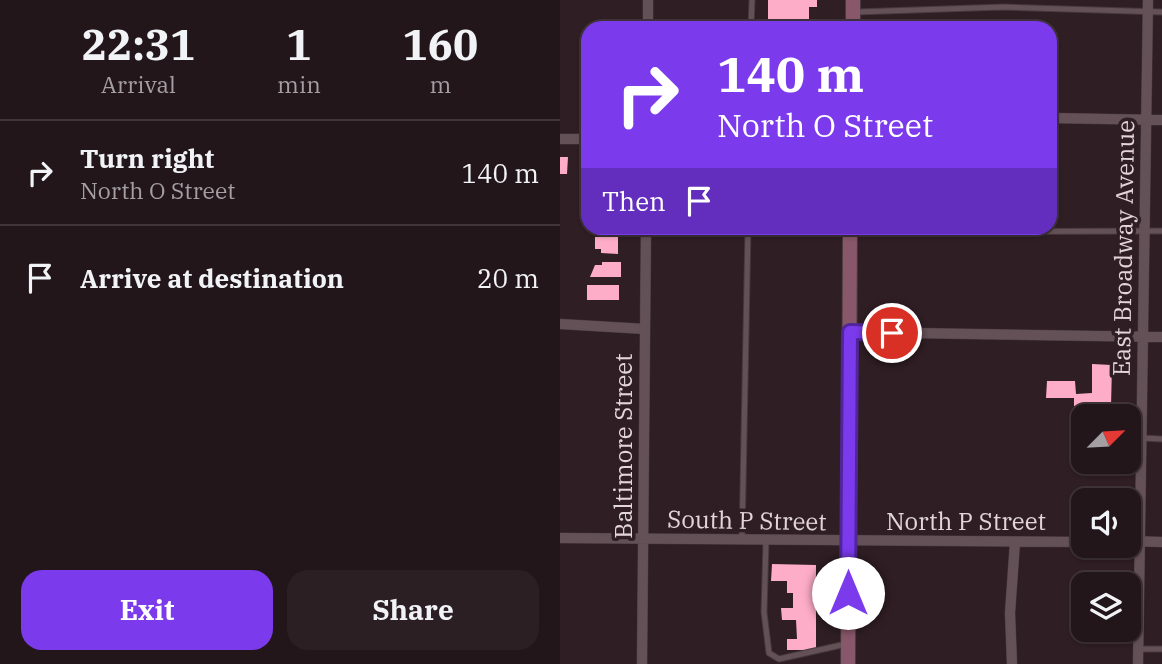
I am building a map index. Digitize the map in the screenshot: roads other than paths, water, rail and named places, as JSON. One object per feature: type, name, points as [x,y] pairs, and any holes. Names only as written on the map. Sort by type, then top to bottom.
[{"type":"main road","points":[[848,664],[850,235]]},
{"type":"street","points":[[648,0],[648,21]]},
{"type":"street","name":"East Broadway Avenue","points":[[1141,438],[1148,0]]},
{"type":"street","points":[[1057,118],[1162,120]]},
{"type":"street","points":[[560,139],[581,139]]},
{"type":"street","name":"Baltimore Street","points":[[642,664],[646,235]]},
{"type":"street","points":[[560,324],[645,329]]},
{"type":"street","points":[[850,332],[1162,337]]},
{"type":"street","name":"South P Street","points":[[560,538],[849,542]]},
{"type":"street","name":"North P Street","points":[[849,542],[1071,541]]},
{"type":"street","points":[[1141,541],[1162,542]]},
{"type":"street","points":[[1012,664],[1010,613],[1015,542]]},
{"type":"street","name":"East Broadway Avenue","points":[[1135,558],[1138,664]]},
{"type":"lane","points":[[751,0],[751,21]]},
{"type":"lane","points":[[853,6],[1162,12]]},
{"type":"lane","points":[[1057,230],[1162,231]]},
{"type":"lane","points":[[742,541],[748,235]]},
{"type":"lane","points":[[1141,438],[1162,439]]},
{"type":"lane","points":[[766,541],[764,612],[769,653],[779,659],[848,644]]},
{"type":"lane","points":[[1138,649],[1162,649]]}]
